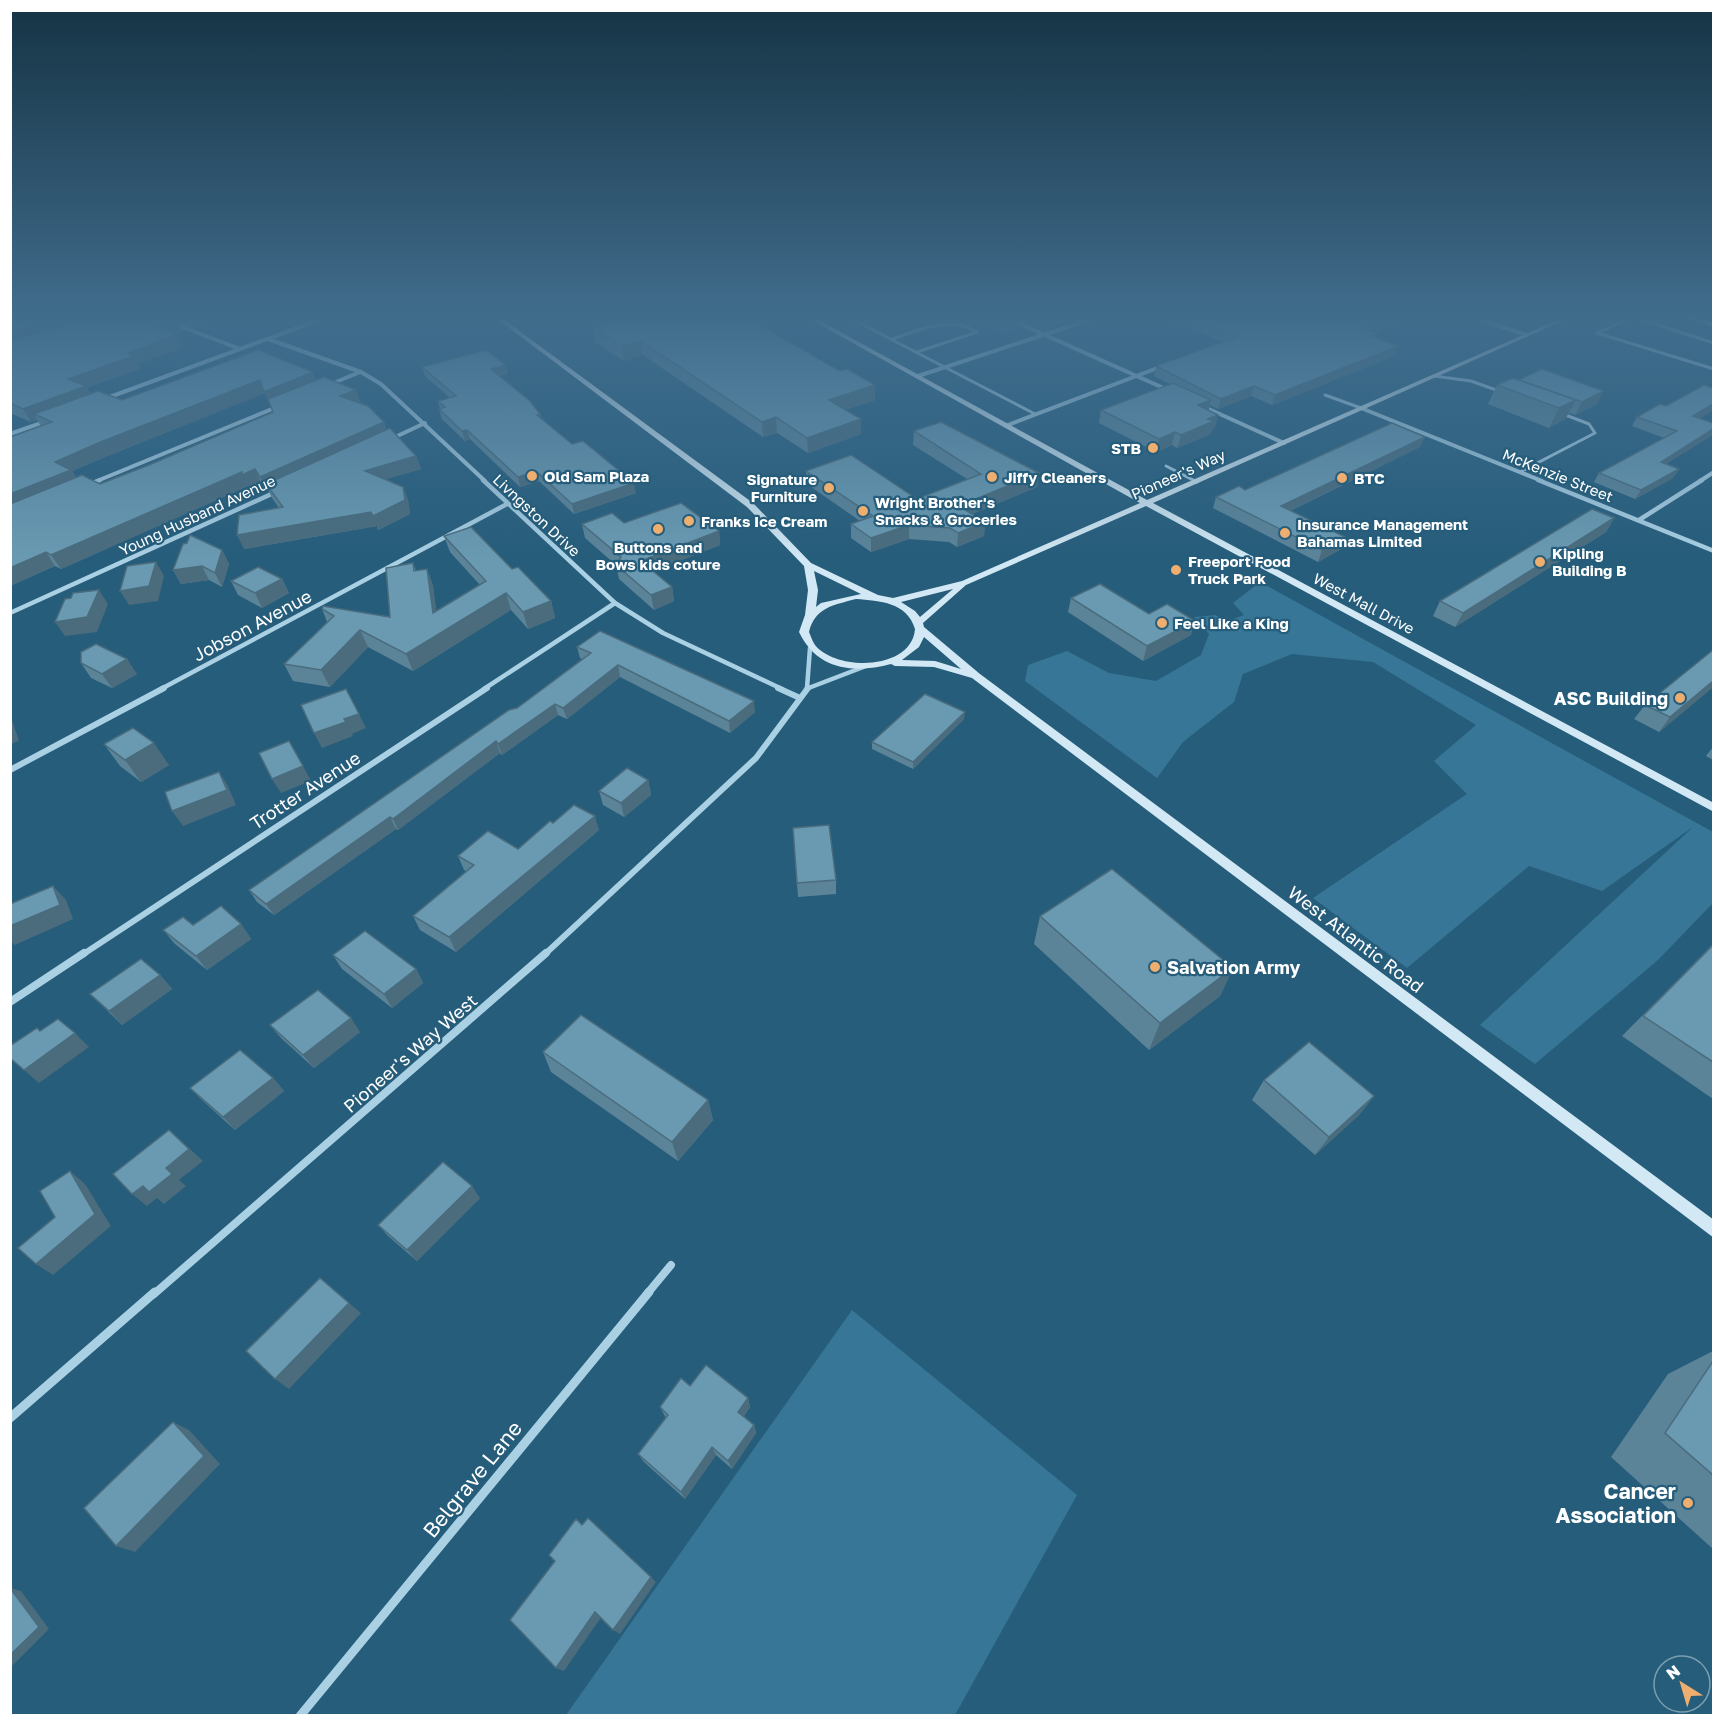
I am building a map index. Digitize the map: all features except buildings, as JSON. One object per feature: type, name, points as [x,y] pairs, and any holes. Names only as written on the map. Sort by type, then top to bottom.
[{"type":"main road","points":[[607,399],[750,505],[808,565],[875,597],[893,601],[910,610],[920,625],[918,642],[907,654],[888,663],[867,666],[844,665],[824,658],[810,648],[803,637],[803,626],[810,615],[821,606],[837,599],[875,597]]},
{"type":"main road","name":"West Mall Drive","points":[[960,399],[1148,504],[1713,808]]},
{"type":"main road","name":"Pioneer's Way","points":[[893,601],[965,583],[1383,399]]},
{"type":"main road","points":[[808,565],[813,590],[810,615]]},
{"type":"main road","name":"Pioneer's Way","points":[[920,625],[965,583]]},
{"type":"main road","name":"West Atlantic Road","points":[[920,625],[976,676],[1713,1230]]},
{"type":"main road","name":"West Atlantic Road","points":[[888,663],[916,662],[976,676]]},
{"type":"street","points":[[99,401],[106,399]]},
{"type":"street","name":"Livngston Drive","points":[[397,399],[507,504],[615,603],[663,633],[800,698]]},
{"type":"street","points":[[1008,424],[1077,399]]},
{"type":"street","points":[[1198,404],[1284,443]]},
{"type":"street","points":[[86,486],[280,406]]},
{"type":"street","name":"McKenzie Street","points":[[1361,408],[1713,551]]},
{"type":"street","points":[[10,434],[55,418]]},
{"type":"street","points":[[388,440],[425,423]]},
{"type":"street","points":[[1639,520],[1713,472]]},
{"type":"street","name":"Young Husband Avenue","points":[[10,613],[280,490]]},
{"type":"street","name":"Jobson Avenue","points":[[10,770],[507,504]]},
{"type":"street","name":"Trotter Avenue","points":[[10,1002],[615,603]]},
{"type":"street","points":[[810,648],[807,688],[867,666]]},
{"type":"street","name":"Pioneer's Way West","points":[[10,1418],[517,980],[756,758],[807,688]]},
{"type":"street","name":"Belgrave Lane","points":[[300,1716],[671,1265]]},
{"type":"lane","points":[[1006,399],[1035,414]]},
{"type":"lane","points":[[1335,399],[1361,408]]},
{"type":"lane","points":[[1520,472],[1595,433],[1589,424],[1556,411]]},
{"type":"lane","points":[[1166,466],[1197,482]]},
{"type":"shaded area","points":[[1260,582],[1713,832],[1713,903],[1658,960],[1535,1064],[1480,1025],[1693,827],[1602,891],[1529,866],[1407,968],[1313,898],[1467,794],[1434,761],[1476,725],[1373,662],[1292,654],[1243,674],[1234,702],[1183,742],[1157,778],[1025,681],[1028,665],[1067,651],[1109,673],[1156,681],[1201,655],[1209,634],[1194,617],[1215,615],[1227,621],[1244,615],[1233,603]]},
{"type":"shaded area","points":[[852,1310],[1077,1495],[955,1715],[566,1715]]},
{"type":"place","name":"STB","points":[[1153,448]]},
{"type":"place","name":"Old Sam Plaza","points":[[532,476]]},
{"type":"place","name":"Jiffy Cleaners","points":[[992,477]]},
{"type":"place","name":"BTC","points":[[1342,478]]},
{"type":"place","name":"Signature Furniture","points":[[829,488]]},
{"type":"place","name":"Wright Brother's Snacks & Groceries","points":[[863,511]]},
{"type":"place","name":"Franks Ice Cream","points":[[689,521]]},
{"type":"place","name":"Buttons and Bows kids coture","points":[[658,529]]},
{"type":"place","name":"Insurance Management Bahamas Limited","points":[[1285,533]]},
{"type":"place","name":"Kipling Building B","points":[[1540,562]]},
{"type":"place","name":"Freeport Food Truck Park","points":[[1176,570]]},
{"type":"place","name":"Feel Like a King","points":[[1162,623]]},
{"type":"place","name":"ASC Building","points":[[1680,698]]},
{"type":"place","name":"Salvation Army","points":[[1155,967]]},
{"type":"place","name":"Cancer Association","points":[[1688,1503]]}]
